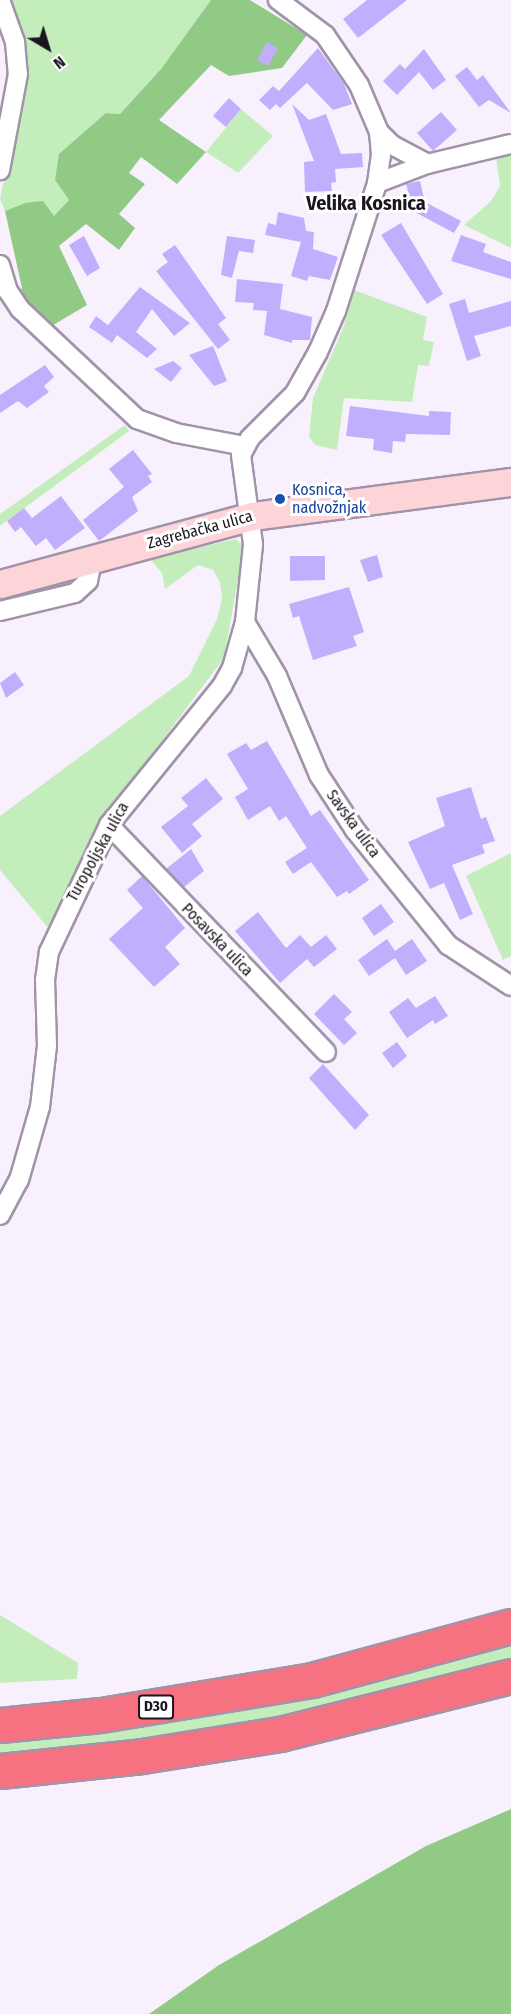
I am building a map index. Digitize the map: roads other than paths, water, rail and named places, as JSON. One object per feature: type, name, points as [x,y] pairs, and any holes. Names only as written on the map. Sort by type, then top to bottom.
[{"type":"highway","name":"D30","points":[[0,1725],[102,1715],[312,1680],[511,1626]]},
{"type":"highway","points":[[0,1771],[142,1756],[280,1734],[511,1676]]},
{"type":"street","points":[[0,0],[15,42],[18,74],[0,170]]},
{"type":"street","points":[[278,0],[325,35],[345,60],[379,132],[392,146],[426,164]]},
{"type":"street","points":[[0,265],[8,291],[20,309],[136,418],[176,433],[244,446],[295,393],[314,360],[336,310],[377,183],[381,155],[379,132]]},
{"type":"street","points":[[377,183],[426,164],[511,144]]},
{"type":"street","name":"Turopoljska ulica","points":[[0,1215],[19,1180],[40,1107],[46,1046],[45,980],[49,952],[109,825],[222,686],[239,650],[252,573],[252,516],[241,455],[244,446]]},
{"type":"street","name":"Zagrebačka ulica","points":[[0,584],[252,516],[511,482]]},
{"type":"street","points":[[0,611],[75,593],[88,581],[92,560]]},
{"type":"street","name":"Savska ulica","points":[[245,622],[278,676],[319,775],[355,830],[448,945],[511,986]]},
{"type":"street","name":"Posavska ulica","points":[[109,825],[326,1052]]},
{"type":"place","name":"Kosnica, nadvožnjak","points":[[280,499]]},
{"type":"district","name":"Velika Kosnica","points":[[366,203]]}]
